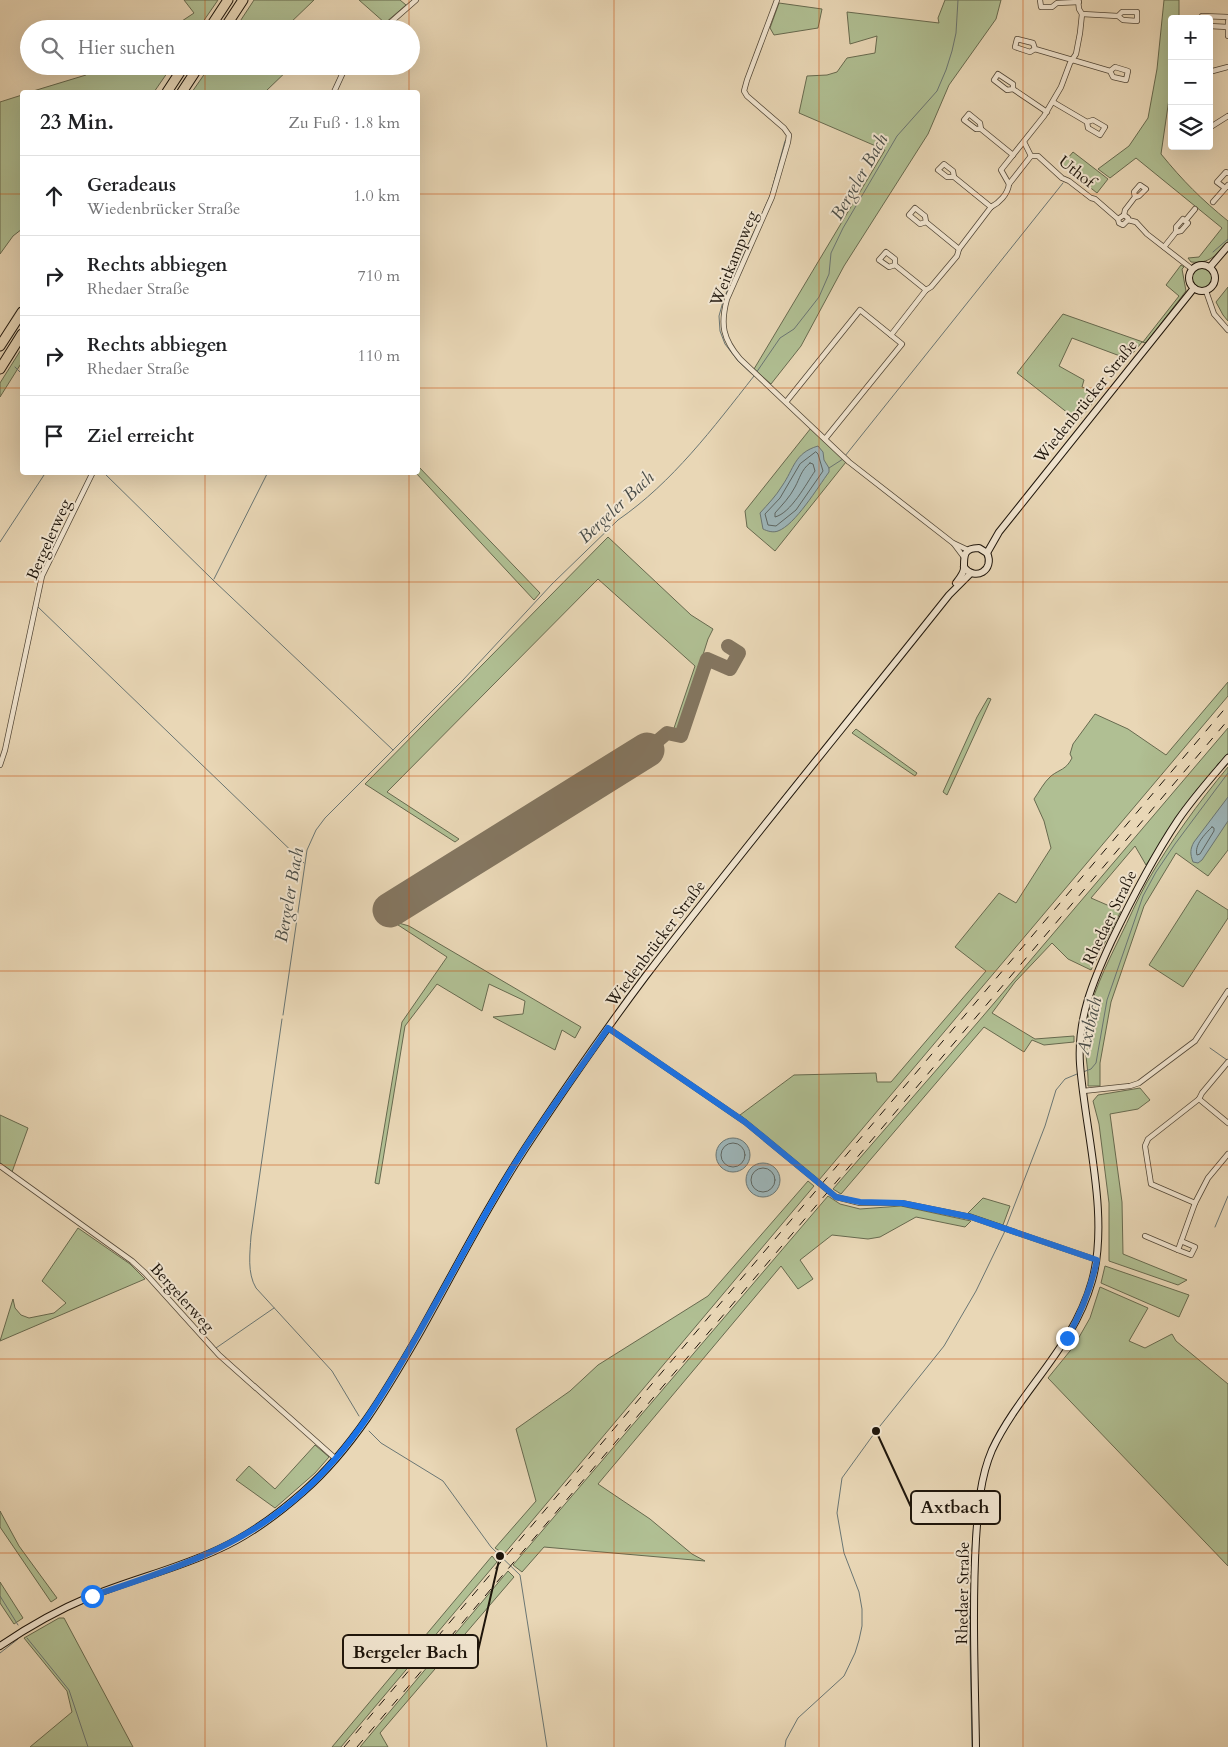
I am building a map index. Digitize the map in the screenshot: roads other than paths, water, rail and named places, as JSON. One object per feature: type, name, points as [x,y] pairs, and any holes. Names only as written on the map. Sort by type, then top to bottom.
[{"type":"highway","points":[[215,20],[228,0]]},
{"type":"highway","points":[[230,20],[243,0]]},
{"type":"highway","points":[[168,90],[178,75]]},
{"type":"highway","points":[[183,90],[193,75]]},
{"type":"highway","points":[[0,346],[20,315]]},
{"type":"highway","points":[[0,369],[20,337]]},
{"type":"street","points":[[393,20],[416,0]]},
{"type":"street","name":"Weitkampweg","points":[[777,0],[746,80],[744,91],[747,96],[784,128],[789,135],[788,142],[772,197],[727,299],[722,316],[727,343],[740,359],[845,458],[953,543]]},
{"type":"street","points":[[1009,184],[1001,170],[1047,112],[1076,54],[1082,14],[1078,1],[1055,2],[1052,7],[1041,7],[1040,0]]},
{"type":"street","points":[[1082,14],[1118,16]]},
{"type":"street","points":[[1213,16],[1228,17]]},
{"type":"street","points":[[1228,21],[1228,36]]},
{"type":"street","points":[[1213,26],[1228,27]]},
{"type":"street","points":[[1035,49],[1110,71]]},
{"type":"street","points":[[1213,71],[1228,67]]},
{"type":"street","points":[[335,90],[342,75]]},
{"type":"street","points":[[1014,89],[1047,112]]},
{"type":"street","points":[[1053,102],[1087,122]]},
{"type":"street","points":[[1213,125],[1228,116]]},
{"type":"street","points":[[981,129],[1013,155]]},
{"type":"street","points":[[891,335],[926,290],[932,287],[957,256],[959,249],[991,207],[998,204],[1008,189],[1009,184],[1031,156],[1024,142]]},
{"type":"street","name":"Uthof","points":[[1031,156],[1038,156],[1062,178],[1096,200],[1118,218]]},
{"type":"street","points":[[1213,202],[1227,186],[1218,182],[1226,172],[1228,173]]},
{"type":"street","points":[[954,177],[991,207]]},
{"type":"street","points":[[1128,220],[1126,224],[1121,224],[1118,218],[1124,215],[1125,210],[1135,197]]},
{"type":"street","points":[[1164,247],[1176,232],[1182,231],[1188,223],[1185,221],[1195,209]]},
{"type":"street","points":[[1124,215],[1128,220],[1136,222],[1192,269]]},
{"type":"street","points":[[926,222],[959,249]]},
{"type":"street","points":[[1210,267],[1228,246]]},
{"type":"street","points":[[1202,264],[1210,267],[1215,273],[1216,279],[1210,288],[1206,291],[1194,288],[1189,279],[1192,269],[1202,264]]},
{"type":"street","points":[[895,265],[926,290]]},
{"type":"street","name":"Wiedenbrücker Straße","points":[[984,551],[1194,288]]},
{"type":"street","points":[[1206,291],[1214,314],[1228,330]]},
{"type":"street","points":[[786,402],[860,310],[902,344],[825,440]]},
{"type":"street","name":"Bergelerweg","points":[[0,765],[5,750],[42,576],[92,475]]},
{"type":"street","points":[[953,543],[968,550]]},
{"type":"street","points":[[949,595],[962,574],[964,567],[963,556],[953,543]]},
{"type":"street","points":[[949,595],[971,574],[979,574],[986,570],[990,562],[984,551],[976,548],[968,550],[963,556]]},
{"type":"street","points":[[964,567],[971,574]]},
{"type":"street","name":"Wiedenbrücker Straße","points":[[0,1646],[59,1611],[92,1596],[185,1564],[240,1538],[284,1508],[319,1477],[362,1427],[391,1382],[507,1177],[608,1028],[709,895],[949,595]]},
{"type":"street","name":"Rhedaer Straße","points":[[976,1747],[974,1588],[982,1483],[987,1464],[1008,1422],[1056,1356],[1080,1315],[1092,1282],[1097,1260],[1099,1242],[1098,1214],[1080,1064],[1080,1030],[1089,992],[1129,903],[1154,858],[1179,820],[1228,758]]},
{"type":"street","points":[[1083,1091],[1130,1086],[1139,1083],[1195,1041],[1228,991]]},
{"type":"street","points":[[608,1028],[745,1122],[836,1197],[860,1202],[902,1203],[971,1217],[1097,1260]]},
{"type":"street","points":[[1195,1203],[1151,1184],[1145,1146],[1148,1139],[1199,1099],[1202,1092],[1228,1062]]},
{"type":"street","points":[[1199,1099],[1228,1123]]},
{"type":"street","points":[[1178,1250],[1195,1203],[1208,1178],[1228,1154]]},
{"type":"street","name":"Bergelerweg","points":[[0,1166],[146,1273],[219,1355],[336,1458]]},
{"type":"street","points":[[1145,1236],[1191,1255],[1194,1247],[1181,1241]]},
{"type":"water","points":[[818,446],[823,452],[829,472],[806,505],[792,521],[776,532],[763,529],[760,513],[780,490],[799,457]]},
{"type":"water","points":[[1228,797],[1228,821],[1202,860],[1198,863],[1193,862],[1191,852],[1194,842]]},
{"type":"water","points":[[733,1138],[745,1143],[750,1155],[745,1167],[733,1172],[721,1167],[716,1155],[721,1143]]},
{"type":"water","points":[[763,1163],[775,1168],[780,1180],[775,1192],[763,1197],[751,1192],[746,1180],[751,1168]]},
{"type":"waterway","name":"Bergeler Bach","points":[[756,373],[780,338],[794,329],[819,297],[829,274],[831,253],[843,228],[897,136],[937,91],[952,51],[956,33],[958,0]]},
{"type":"waterway","points":[[753,375],[738,361],[725,344],[720,331],[719,316],[724,298],[770,196],[785,141]]},
{"type":"waterway","points":[[845,456],[1063,183]]},
{"type":"waterway","points":[[1213,252],[1228,239]]},
{"type":"waterway","points":[[15,367],[20,372]]},
{"type":"waterway","name":"Bergeler Bach","points":[[283,1015],[307,850],[316,830],[325,818],[463,680],[552,584],[618,520],[657,489],[691,453],[754,376]]},
{"type":"waterway","points":[[829,468],[843,459]]},
{"type":"waterway","points":[[0,542],[44,475]]},
{"type":"waterway","points":[[106,475],[213,580],[393,750]]},
{"type":"waterway","points":[[214,579],[266,475]]},
{"type":"waterway","points":[[38,607],[304,863]]},
{"type":"waterway","name":"Axtbach","points":[[1083,1072],[1091,1069],[1096,1063],[1107,1000],[1143,896],[1156,872],[1175,844],[1228,773]]},
{"type":"waterway","name":"Bergeler Bach","points":[[282,1019],[251,1236],[251,1276],[256,1288],[332,1371],[359,1416]]},
{"type":"waterway","points":[[1210,1048],[1227,1060]]},
{"type":"waterway","name":"Axtbach","points":[[1006,1227],[1045,1126],[1056,1090],[1065,1079],[1077,1074]]},
{"type":"waterway","points":[[1215,1227],[1228,1196]]},
{"type":"waterway","name":"Axtbach","points":[[785,1747],[786,1740],[798,1718],[844,1676],[855,1653],[862,1626],[859,1592],[844,1553],[837,1513],[842,1478],[876,1431],[944,1346],[976,1291],[1005,1231]]},
{"type":"waterway","points":[[216,1348],[274,1308]]},
{"type":"waterway","name":"Bergeler Bach","points":[[369,1431],[381,1443],[443,1481],[491,1547],[520,1575],[547,1747]]},
{"type":"waterway","points":[[972,1551],[975,1506]]},
{"type":"waterway","points":[[969,1589],[972,1747]]},
{"type":"waterway","points":[[0,1596],[18,1625]]},
{"type":"waterway","points":[[27,1638],[69,1690],[88,1747]]},
{"type":"waterway","points":[[0,1653],[18,1639]]},
{"type":"railway","points":[[344,1747],[1228,705]]},
{"type":"railway","points":[[357,1747],[1228,720]]},
{"type":"place","name":"Axtbach","points":[[876,1431]]},
{"type":"place","name":"Bergeler Bach","points":[[500,1556]]}]
